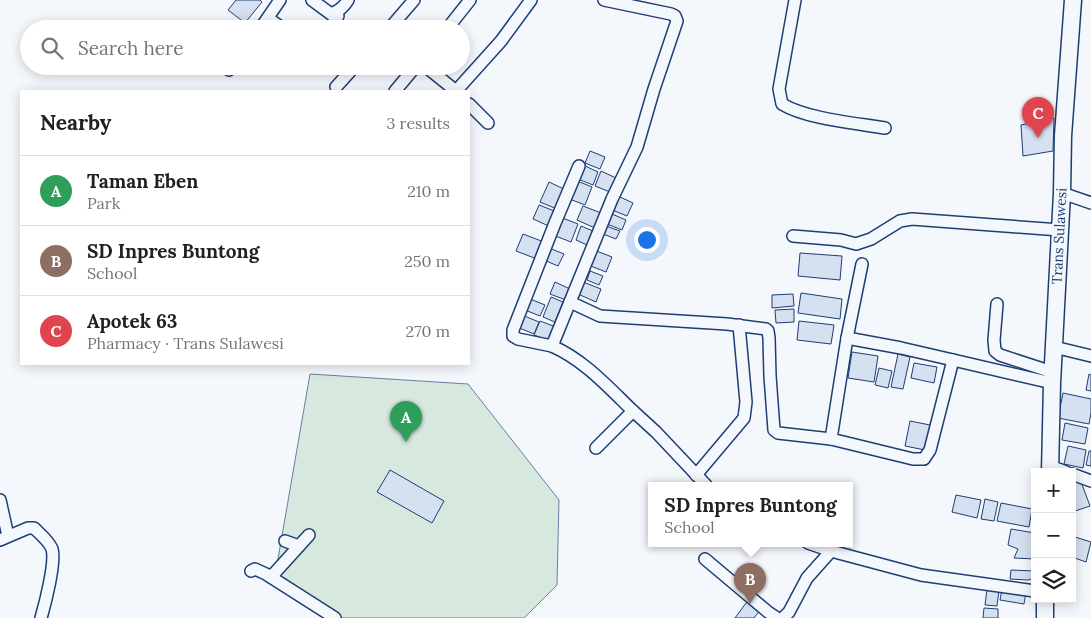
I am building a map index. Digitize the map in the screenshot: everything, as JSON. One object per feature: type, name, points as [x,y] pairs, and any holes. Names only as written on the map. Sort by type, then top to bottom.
[{"type":"highway","name":"Trans Sulawesi","points":[[1050,468],[1052,377],[1062,193],[1063,136],[1072,0]]},
{"type":"highway","points":[[1045,603],[1045,618]]},
{"type":"street","points":[[271,20],[268,18],[280,0]]},
{"type":"street","points":[[312,0],[331,14],[338,12],[345,6],[348,0]]},
{"type":"street","points":[[397,20],[414,0]]},
{"type":"street","points":[[454,20],[470,0]]},
{"type":"street","points":[[457,90],[501,41],[531,0]]},
{"type":"street","points":[[552,346],[612,199],[637,147],[677,21],[675,16],[670,14],[604,0]]},
{"type":"street","points":[[795,0],[779,89],[782,104],[816,116],[885,128]]},
{"type":"street","points":[[335,20],[338,12]]},
{"type":"street","points":[[336,87],[347,75]]},
{"type":"street","points":[[396,90],[408,75]]},
{"type":"street","points":[[436,75],[455,90]]},
{"type":"street","points":[[470,105],[488,123]]},
{"type":"street","points":[[579,166],[538,264],[513,330],[513,336],[567,352],[656,432],[703,482]]},
{"type":"street","points":[[1062,193],[1091,204]]},
{"type":"street","points":[[792,236],[840,240],[856,244],[871,239],[900,221],[912,219],[1060,230]]},
{"type":"street","points":[[831,439],[847,338],[862,264]]},
{"type":"street","points":[[570,302],[600,316],[739,325],[761,328],[768,331],[774,430],[778,433],[831,439],[914,460],[924,459],[930,450],[953,360]]},
{"type":"street","points":[[997,304],[995,351],[1000,356],[1052,377]]},
{"type":"street","points":[[696,475],[744,418],[746,402],[739,325]]},
{"type":"street","points":[[847,338],[953,360],[1052,377]]},
{"type":"street","points":[[1054,347],[1091,356]]},
{"type":"street","points":[[596,448],[633,411]]},
{"type":"street","points":[[1076,475],[1091,481]]},
{"type":"street","points":[[0,500],[4,538],[28,528],[34,528],[45,539],[52,550],[50,578],[41,618]]},
{"type":"street","points":[[271,578],[309,535]]},
{"type":"street","points":[[285,541],[299,546]]},
{"type":"street","points":[[820,547],[921,576],[1031,590]]},
{"type":"street","points":[[783,618],[789,612],[807,578],[831,551]]},
{"type":"street","points":[[705,559],[777,618]]},
{"type":"street","points":[[251,570],[255,569],[271,578],[335,618]]},
{"type":"shaded area","points":[[310,374],[468,384],[559,500],[557,585],[524,618],[329,618],[274,582]]},
{"type":"building","points":[[236,0],[260,0],[262,2],[247,20],[241,20],[228,10]]},
{"type":"building","points":[[1054,118],[1053,151],[1023,156],[1021,125]]},
{"type":"building","points":[[590,151],[605,157],[600,169],[585,163]]},
{"type":"building","points":[[583,165],[598,172],[593,185],[578,179]]},
{"type":"building","points":[[601,171],[616,178],[610,192],[595,186]]},
{"type":"building","points":[[575,180],[592,187],[585,205],[567,198]]},
{"type":"building","points":[[549,182],[566,190],[557,209],[540,202]]},
{"type":"building","points":[[618,196],[633,203],[627,216],[612,210]]},
{"type":"building","points":[[539,205],[557,212],[551,227],[533,219]]},
{"type":"building","points":[[583,206],[601,213],[595,228],[577,220]]},
{"type":"building","points":[[612,214],[626,220],[622,230],[607,224]]},
{"type":"building","points":[[560,217],[578,224],[571,242],[553,235]]},
{"type":"building","points":[[581,226],[593,231],[587,245],[576,240]]},
{"type":"building","points":[[606,226],[620,231],[616,239],[603,234]]},
{"type":"building","points":[[523,234],[544,242],[537,259],[516,251]]},
{"type":"building","points":[[549,248],[564,254],[558,266],[544,260]]},
{"type":"building","points":[[594,250],[612,257],[606,272],[588,265]]},
{"type":"building","points":[[800,253],[842,256],[840,280],[798,276]]},
{"type":"building","points":[[590,271],[603,276],[599,285],[587,280]]},
{"type":"building","points":[[555,282],[570,289],[566,300],[550,294]]},
{"type":"building","points":[[583,282],[601,289],[596,302],[578,294]]},
{"type":"building","points":[[801,293],[842,299],[840,319],[798,313]]},
{"type":"building","points":[[793,294],[794,306],[772,308],[772,295]]},
{"type":"building","points":[[551,297],[563,302],[555,322],[543,317]]},
{"type":"building","points":[[530,299],[545,305],[540,316],[525,310]]},
{"type":"building","points":[[794,309],[794,322],[776,323],[775,310]]},
{"type":"building","points":[[522,315],[539,322],[534,334],[517,327]]},
{"type":"building","points":[[540,321],[556,327],[550,341],[534,335]]},
{"type":"building","points":[[799,321],[834,325],[831,344],[797,340]]},
{"type":"building","points":[[852,352],[878,356],[874,382],[848,378]]},
{"type":"building","points":[[898,354],[910,357],[903,389],[891,387]]},
{"type":"building","points":[[914,363],[937,367],[934,383],[911,378]]},
{"type":"building","points":[[879,368],[892,371],[888,388],[875,385]]},
{"type":"building","points":[[1089,374],[1091,375],[1091,391],[1086,390]]},
{"type":"building","points":[[1063,393],[1091,399],[1089,424],[1058,418]]},
{"type":"building","points":[[910,421],[930,425],[925,450],[905,446]]},
{"type":"building","points":[[1065,423],[1088,428],[1085,444],[1062,440]]},
{"type":"building","points":[[1068,446],[1086,450],[1083,468],[1064,464]]},
{"type":"building","points":[[1089,451],[1091,451],[1091,466],[1086,465]]},
{"type":"building","points":[[390,470],[444,501],[432,523],[377,492]]},
{"type":"building","points":[[1080,479],[1090,506],[1076,511],[1076,480]]},
{"type":"building","points":[[956,495],[981,500],[977,518],[952,512]]},
{"type":"building","points":[[985,499],[998,502],[994,521],[981,519]]},
{"type":"building","points":[[1001,503],[1031,509],[1029,527],[997,521]]},
{"type":"building","points":[[1011,529],[1031,532],[1031,559],[1014,558],[1018,549],[1008,545]]},
{"type":"building","points":[[1076,537],[1091,542],[1086,562],[1076,558]]},
{"type":"building","points":[[1011,570],[1031,571],[1031,579],[1010,579]]},
{"type":"building","points":[[987,589],[999,590],[997,606],[985,605]]},
{"type":"building","points":[[1002,589],[1026,592],[1024,604],[1000,600]]},
{"type":"building","points":[[749,599],[761,609],[754,618],[735,618]]},
{"type":"building","points":[[984,608],[998,609],[998,618],[983,618]]},
{"type":"place","name":"Apotek 63","points":[[1038,138]]},
{"type":"place","name":"Taman Eben","points":[[406,442]]},
{"type":"place","name":"SD Inpres Buntong","points":[[750,604]]}]
